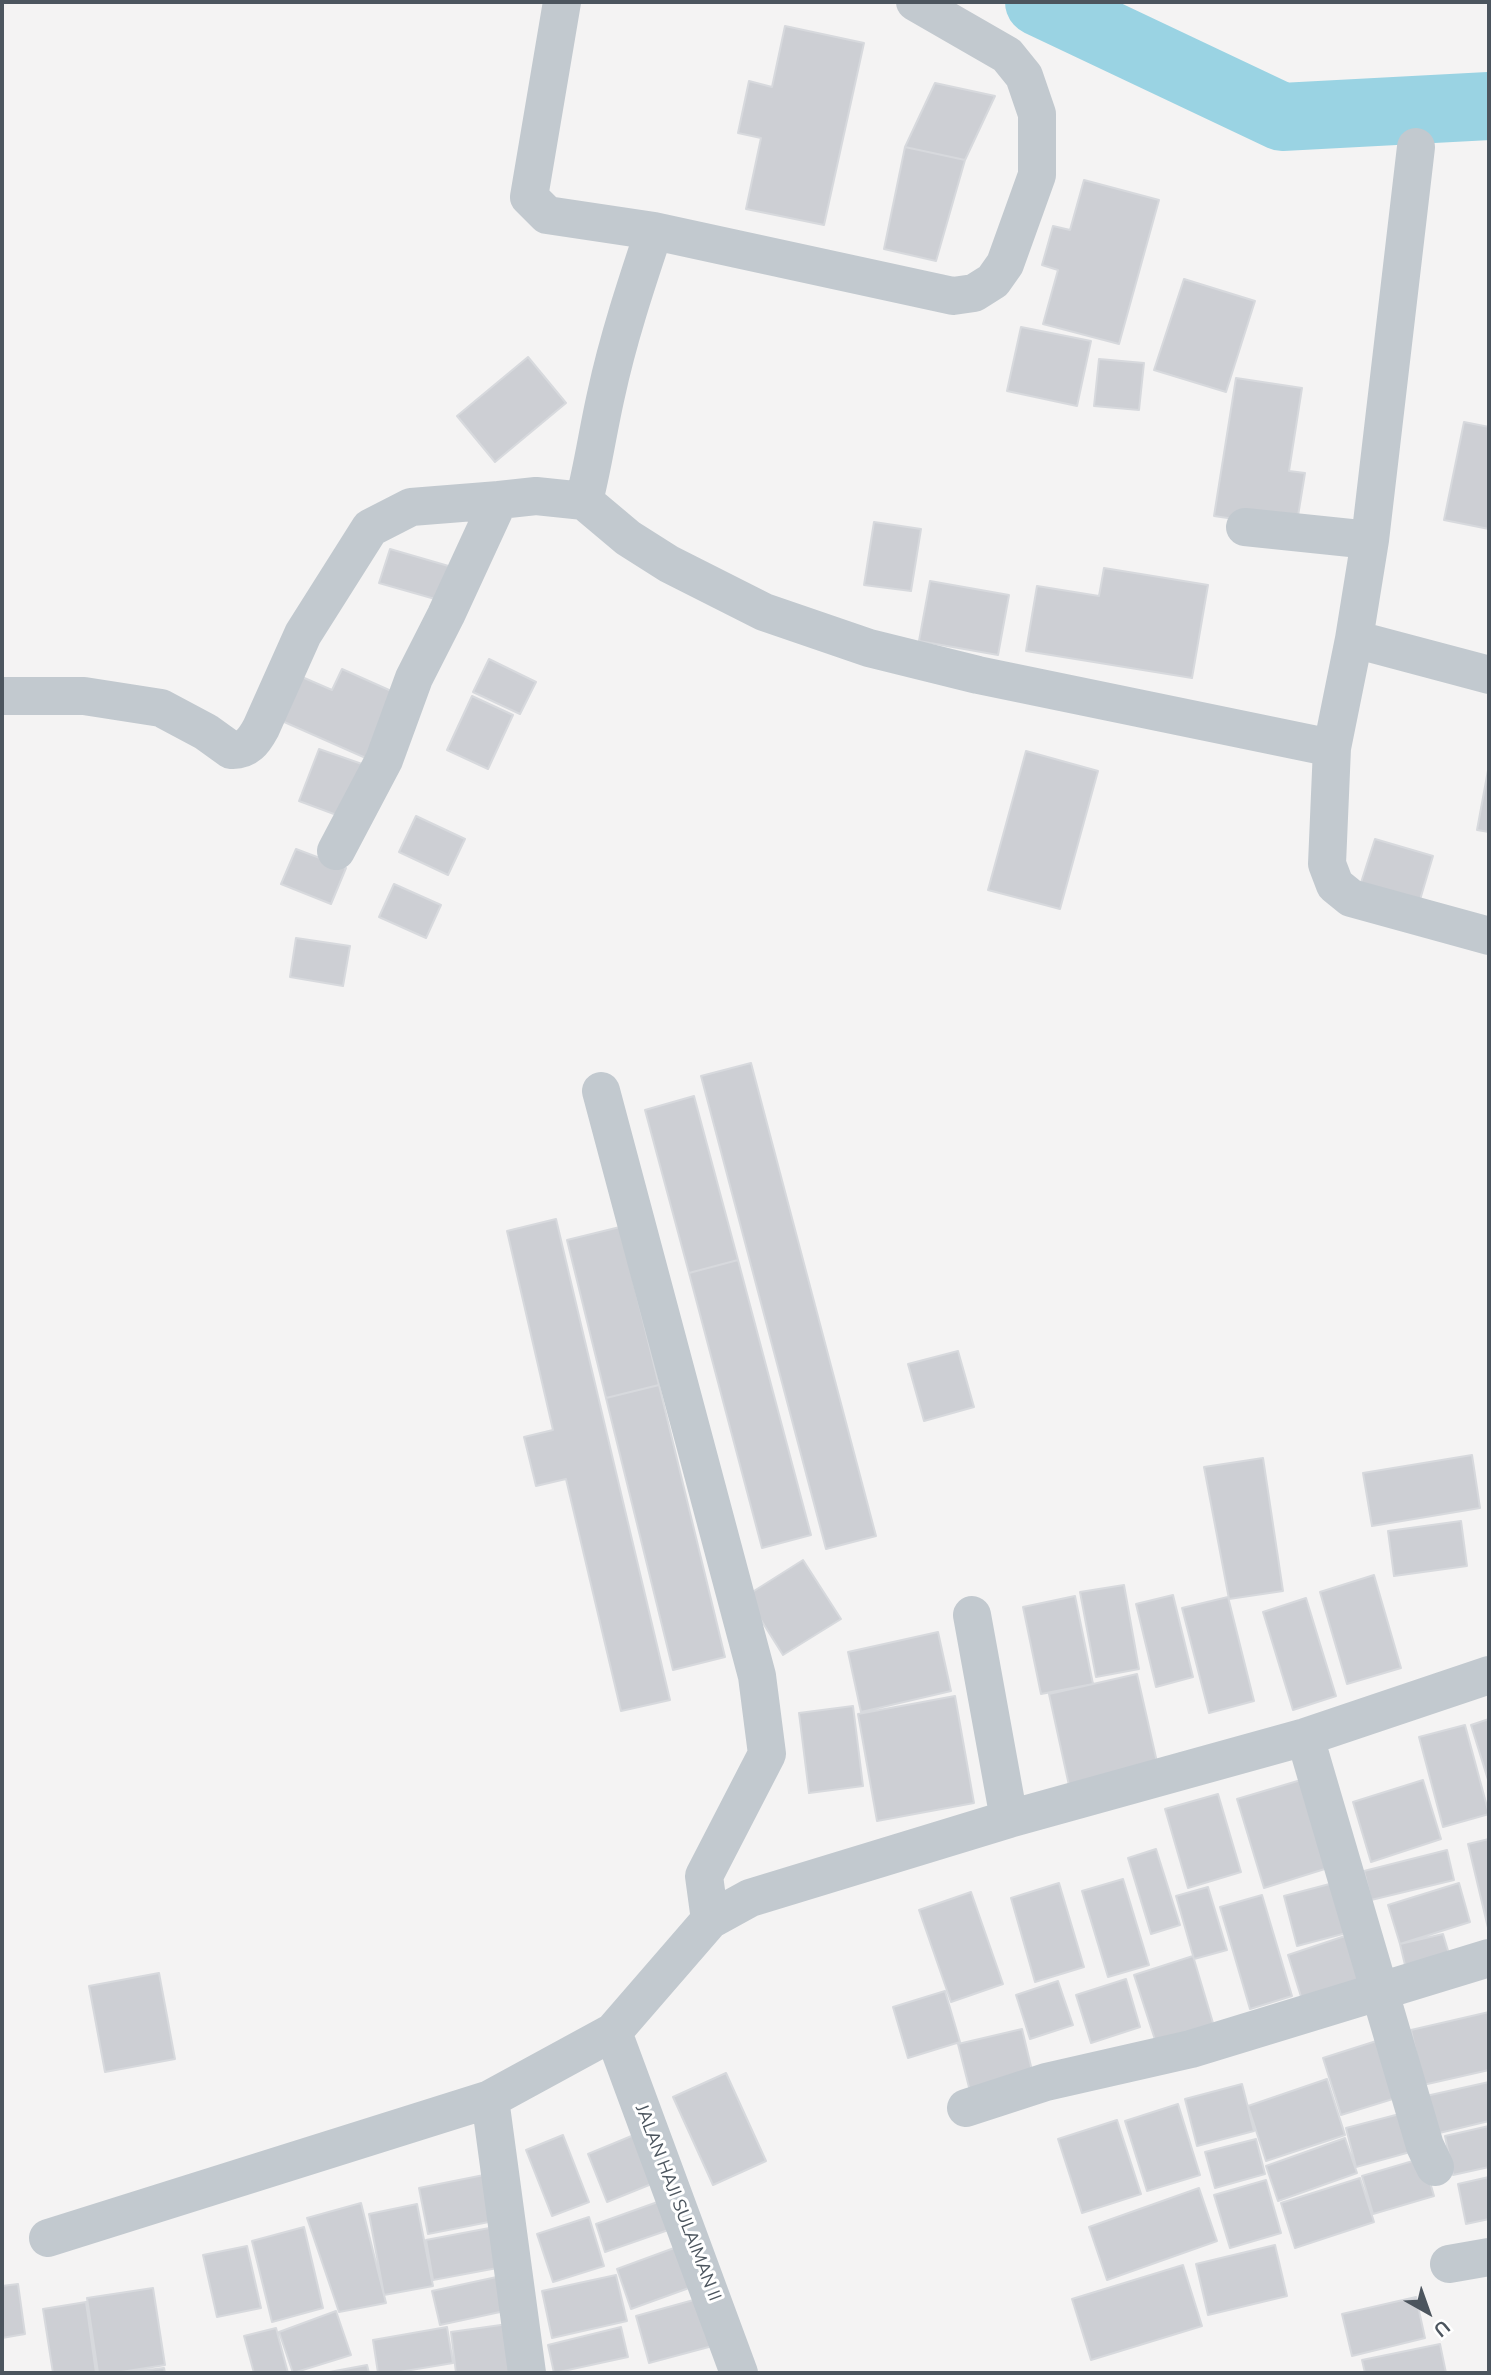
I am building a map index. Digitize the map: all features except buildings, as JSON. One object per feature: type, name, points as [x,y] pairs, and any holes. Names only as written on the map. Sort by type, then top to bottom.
[{"type":"street","points":[[562,2],[529,197],[547,215],[654,230],[953,296],[974,293],[993,281],[1005,264],[1037,175],[1037,114],[1024,76],[1007,55],[915,2]]},
{"type":"street","points":[[1416,147],[1370,540],[1332,748],[1327,864],[1335,885],[1351,898],[1489,936]]},
{"type":"street","points":[[584,500],[626,314],[654,230]]},
{"type":"street","points":[[2,696],[84,696],[161,708],[206,732],[231,750],[245,748],[254,741],[261,728],[303,634],[370,528],[411,507],[536,496],[584,500],[628,538],[681,570],[764,612],[869,648],[978,675],[1332,748]]},
{"type":"street","points":[[336,851],[384,760],[414,678],[499,500]]},
{"type":"street","points":[[1245,527],[1370,540]]},
{"type":"street","points":[[1354,639],[1489,675]]},
{"type":"street","points":[[601,1091],[759,1689],[767,1754],[704,1876],[710,1920]]},
{"type":"street","points":[[972,1615],[1009,1819]]},
{"type":"street","points":[[48,2238],[490,2099],[613,2032],[710,1920],[750,1898],[1009,1819],[1305,1737],[1489,1675]]},
{"type":"street","points":[[1305,1737],[1425,2146],[1435,2167]]},
{"type":"street","points":[[966,2108],[1046,2082],[1191,2049],[1489,1958]]},
{"type":"street","name":"JALAN HAJI SULAIMAN II","points":[[613,2032],[739,2373]]},
{"type":"street","points":[[490,2099],[527,2373]]},
{"type":"street","points":[[1449,2264],[1489,2257]]},
{"type":"waterway","points":[[1039,2],[1282,117],[1489,106]]}]
